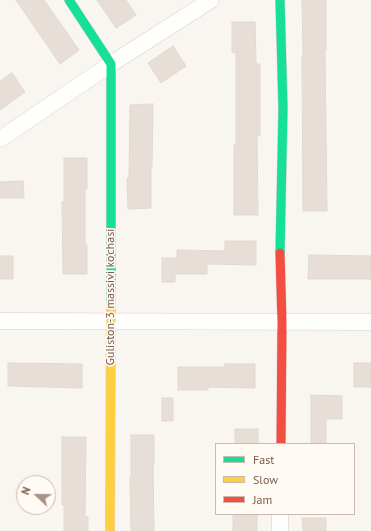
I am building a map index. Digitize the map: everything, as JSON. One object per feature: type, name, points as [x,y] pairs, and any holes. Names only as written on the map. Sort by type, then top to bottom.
[{"type":"street","points":[[69,0],[111,64]]},
{"type":"street","points":[[0,139],[111,64],[211,0]]},
{"type":"street","points":[[280,0],[283,108],[280,243],[282,322],[281,443]]},
{"type":"street","name":"Guliston-3 massivi ko'chasi","points":[[110,531],[111,64]]},
{"type":"street","points":[[0,321],[371,322]]},
{"type":"street","points":[[280,515],[280,531]]},
{"type":"building","points":[[16,0],[44,0],[79,50],[60,64]]},
{"type":"building","points":[[97,0],[126,0],[136,15],[116,28]]},
{"type":"building","points":[[302,0],[326,0],[325,50],[327,211],[303,211]]},
{"type":"building","points":[[232,22],[255,22],[256,64],[260,64],[260,136],[257,136],[258,215],[234,215],[236,52],[232,53]]},
{"type":"building","points":[[173,46],[186,66],[161,83],[148,63]]},
{"type":"building","points":[[12,73],[25,92],[0,110],[0,81]]},
{"type":"building","points":[[153,104],[151,208],[128,209],[127,178],[129,178],[130,105]]},
{"type":"building","points":[[64,158],[87,158],[87,189],[85,189],[85,244],[87,244],[87,274],[63,274],[62,202],[64,202]]},
{"type":"building","points":[[23,181],[24,198],[0,198],[0,182]]},
{"type":"building","points":[[225,241],[256,241],[256,265],[207,264],[207,274],[175,274],[175,282],[162,282],[162,258],[177,258],[177,250],[225,251]]},
{"type":"building","points":[[309,255],[371,256],[371,279],[308,279]]},
{"type":"building","points":[[0,256],[13,256],[13,279],[0,279]]},
{"type":"building","points":[[8,363],[82,364],[82,388],[8,386]]},
{"type":"building","points":[[354,363],[371,363],[371,387],[354,387]]},
{"type":"building","points":[[225,364],[255,364],[255,388],[208,387],[208,390],[178,390],[178,367],[225,367]]},
{"type":"building","points":[[311,395],[342,396],[342,419],[326,419],[326,443],[311,443]]},
{"type":"building","points":[[162,398],[173,398],[173,421],[162,421]]},
{"type":"building","points":[[235,429],[258,429],[258,443],[235,443]]},
{"type":"building","points":[[131,435],[154,435],[154,531],[131,531]]},
{"type":"building","points":[[62,437],[86,437],[85,517],[88,517],[88,531],[64,531],[64,505],[62,505]]},
{"type":"building","points":[[233,515],[257,515],[257,531],[233,531]]},
{"type":"building","points":[[302,518],[326,518],[326,531],[303,531]]},
{"type":"traffic: fast","points":[[69,0],[111,64],[111,303]]},
{"type":"traffic: fast","points":[[280,0],[283,108],[280,253]]},
{"type":"traffic: slow","points":[[110,531],[111,303]]},
{"type":"traffic: jam","points":[[280,253],[282,322],[281,443]]}]
